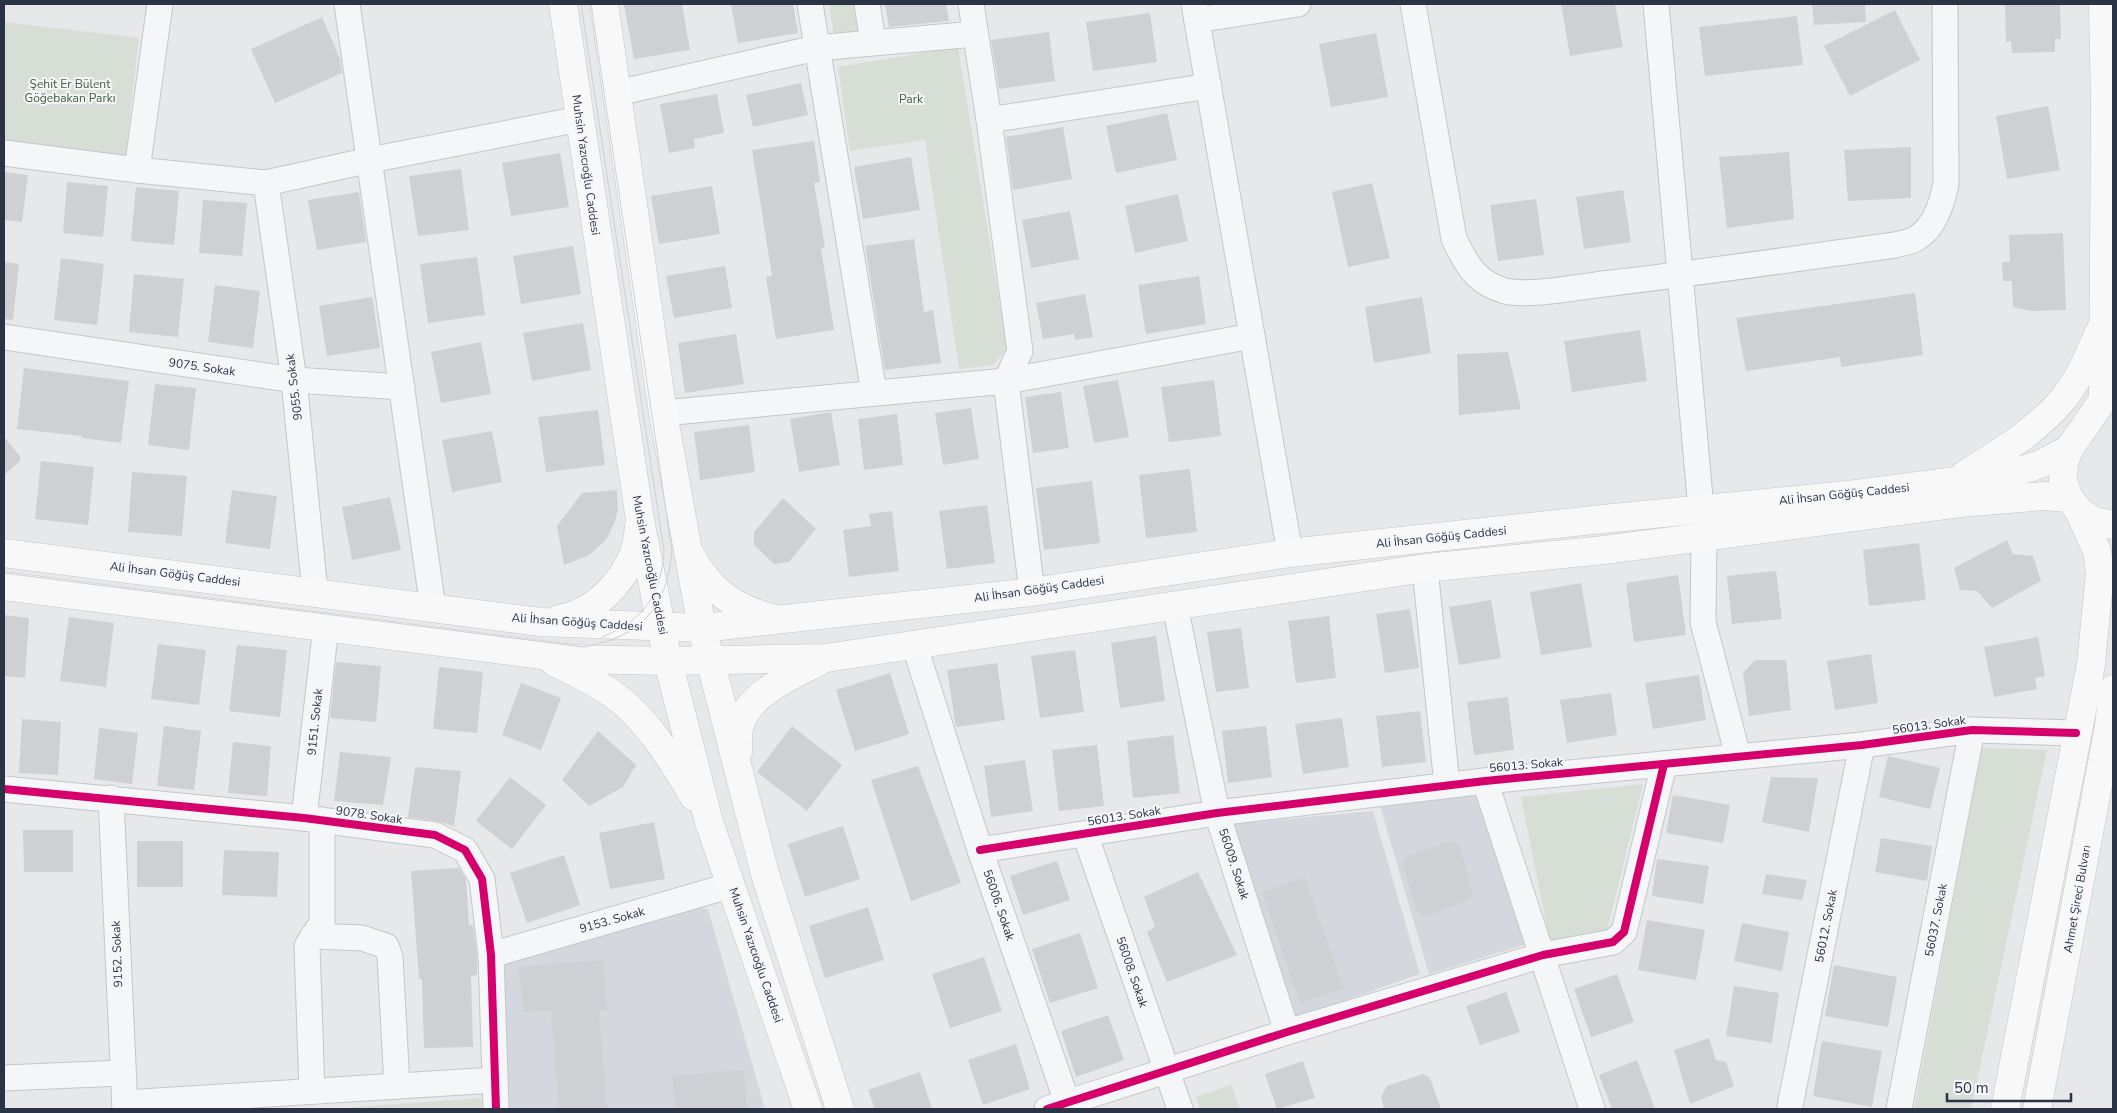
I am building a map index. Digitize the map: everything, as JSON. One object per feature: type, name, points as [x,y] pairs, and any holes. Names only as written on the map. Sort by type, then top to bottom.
[{"type":"main road","name":"Muhsin Yazıcıoğlu Caddesi","points":[[563,4],[640,520],[668,661],[709,822],[808,1109]]},
{"type":"main road","points":[[604,4],[663,413],[702,628],[765,874],[840,1109]]},
{"type":"main road","points":[[2005,1109],[2076,733],[2091,664],[2100,572],[2097,551],[2063,481],[2064,464],[2075,442],[2103,400],[2103,4]]},
{"type":"main road","points":[[1954,481],[2000,452],[2047,417],[2065,397],[2086,361],[2104,322]]},
{"type":"main road","name":"Ali İhsan Göğüş Caddesi","points":[[4,553],[540,622],[702,628],[1032,592],[1290,553],[1856,494],[1954,481],[2022,470],[2041,464],[2075,442],[2094,426],[2113,423]]},
{"type":"main road","name":"Ali İhsan Göğüş Caddesi","points":[[4,586],[574,659],[711,661],[826,658],[1426,568],[1604,550],[1960,503],[2044,496],[2074,504]]},
{"type":"main road","points":[[2074,504],[2093,521],[2113,525]]},
{"type":"main road","points":[[540,622],[571,616],[599,602],[621,580],[635,551],[640,520]]},
{"type":"main road","points":[[686,544],[700,573],[722,596],[750,612],[781,620]]},
{"type":"main road","points":[[539,655],[612,694],[645,725],[677,768],[709,822]]},
{"type":"main road","points":[[737,763],[740,724],[754,700],[778,684],[826,658]]},
{"type":"main road","name":"Ahmet Şireci Bulvarı","points":[[2037,1109],[2110,726],[2113,689]]},
{"type":"street","points":[[137,170],[160,4]]},
{"type":"street","points":[[347,4],[433,608]]},
{"type":"street","points":[[810,4],[874,393]]},
{"type":"street","points":[[867,4],[873,42]]},
{"type":"street","points":[[971,4],[989,120],[1020,351],[1006,380],[1032,592]]},
{"type":"street","points":[[1290,553],[1195,12],[1298,4]]},
{"type":"street","points":[[1412,4],[1454,239],[1466,266],[1483,281],[1506,291],[1531,292],[1681,275],[1895,245],[1918,238],[1931,223],[1941,206],[1946,184],[1945,4]]},
{"type":"street","points":[[1656,4],[1702,509]]},
{"type":"street","points":[[617,93],[816,48],[976,34]]},
{"type":"street","points":[[989,120],[1209,86]]},
{"type":"street","points":[[4,153],[137,170],[266,183],[370,160],[580,119]]},
{"type":"street","name":"9055. Sokak","points":[[266,183],[294,380],[315,592]]},
{"type":"street","points":[[663,413],[1006,380],[1252,336]]},
{"type":"street","name":"9075. Sokak","points":[[4,337],[294,380],[402,387]]},
{"type":"street","points":[[1704,537],[1703,622],[1738,756]]},
{"type":"street","points":[[1426,568],[1447,785]]},
{"type":"street","name":"56009. Sokak","points":[[1175,606],[1217,813],[1287,1032]]},
{"type":"street","name":"9151. Sokak","points":[[312,1091],[307,946],[322,923],[313,819],[326,626]]},
{"type":"street","name":"56006. Sokak","points":[[914,644],[1060,1107]]},
{"type":"street","name":"56013. Sokak","points":[[980,850],[1217,813],[1485,780],[1862,745],[1972,730],[2076,733]]},
{"type":"street","name":"56037. Sokak","points":[[1900,1109],[1972,730]]},
{"type":"street","name":"56012. Sokak","points":[[1792,1108],[1862,745]]},
{"type":"street","points":[[1060,1107],[1287,1032],[1543,955],[1613,942],[1624,932],[1664,764]]},
{"type":"street","points":[[1485,780],[1592,1109]]},
{"type":"street","name":"9078. Sokak","points":[[4,789],[313,819],[435,836],[465,850],[482,879],[491,954],[496,1109]]},
{"type":"street","name":"9152. Sokak","points":[[111,798],[125,1106]]},
{"type":"street","name":"56008. Sokak","points":[[1085,834],[1165,1071],[1180,1109]]},
{"type":"street","name":"9153. Sokak","points":[[491,954],[732,885]]},
{"type":"street","points":[[313,936],[362,938],[386,946],[390,957],[397,1086]]},
{"type":"street","points":[[4,1078],[122,1073]]},
{"type":"street","points":[[125,1106],[234,1103],[312,1091],[495,1080]]},
{"type":"shaded area","points":[[1478,791],[1527,944],[1429,974],[1380,806]]},
{"type":"shaded area","points":[[1373,811],[1420,974],[1292,1019],[1232,824]]},
{"type":"shaded area","points":[[693,906],[708,909],[765,1109],[505,1109],[500,976],[507,961]]},
{"type":"green space","points":[[829,4],[854,4],[858,32],[834,36]]},
{"type":"green space","name":"Şehit Er Bülent Göğebakan Parkı","points":[[4,22],[139,38],[125,159],[4,143]]},
{"type":"green space","name":"Park","points":[[958,47],[1007,349],[993,365],[959,369],[925,140],[850,151],[838,67]]},
{"type":"green space","points":[[1982,748],[2047,750],[1971,1109],[1914,1109]]},
{"type":"green space","points":[[1643,784],[1607,931],[1550,943],[1521,797]]},
{"type":"green space","points":[[1231,1085],[1240,1109],[1200,1109],[1196,1097]]},
{"type":"green space","points":[[481,1098],[482,1109],[330,1109]]},
{"type":"building","points":[[624,4],[682,4],[690,50],[634,59]]},
{"type":"building","points":[[731,4],[793,4],[798,33],[738,43]]},
{"type":"building","points":[[885,4],[946,4],[949,21],[889,27]]},
{"type":"building","points":[[1561,4],[1615,4],[1623,47],[1570,56]]},
{"type":"building","points":[[1812,4],[1865,4],[1866,22],[1814,25]]},
{"type":"building","points":[[2005,4],[2060,4],[2061,39],[2055,39],[2055,52],[2012,53],[2011,41],[2006,42]]},
{"type":"building","points":[[1895,10],[1920,60],[1850,96],[1824,46]]},
{"type":"building","points":[[1150,13],[1157,62],[1093,71],[1086,22]]},
{"type":"building","points":[[1797,16],[1803,65],[1705,76],[1699,27]]},
{"type":"building","points":[[322,17],[340,59],[342,73],[275,103],[251,49]]},
{"type":"building","points":[[1049,32],[1055,81],[999,89],[991,40]]},
{"type":"building","points":[[1376,33],[1388,97],[1331,107],[1319,44]]},
{"type":"building","points":[[801,83],[808,115],[753,127],[746,95]]},
{"type":"building","points":[[717,94],[724,133],[694,139],[695,148],[669,153],[660,104]]},
{"type":"building","points":[[2048,106],[2060,170],[2007,179],[1996,116]]},
{"type":"building","points":[[1167,113],[1177,160],[1116,173],[1106,126]]},
{"type":"building","points":[[1063,127],[1072,179],[1013,190],[1006,137]]},
{"type":"building","points":[[814,141],[820,182],[814,183],[825,247],[821,248],[834,330],[776,339],[766,277],[772,276],[752,150]]},
{"type":"building","points":[[1911,147],[1911,198],[1848,201],[1844,150]]},
{"type":"building","points":[[1789,152],[1794,219],[1727,228],[1719,157]]},
{"type":"building","points":[[560,153],[569,207],[511,216],[502,163]]},
{"type":"building","points":[[911,157],[920,210],[863,219],[854,167]]},
{"type":"building","points":[[461,169],[469,230],[418,236],[409,176]]},
{"type":"building","points":[[4,172],[28,175],[22,222],[4,220]]},
{"type":"building","points":[[67,182],[108,186],[103,237],[63,233]]},
{"type":"building","points":[[1372,183],[1390,258],[1348,267],[1332,192]]},
{"type":"building","points":[[712,186],[720,234],[659,244],[651,196]]},
{"type":"building","points":[[136,187],[179,191],[174,245],[131,241]]},
{"type":"building","points":[[1623,190],[1631,242],[1584,249],[1576,197]]},
{"type":"building","points":[[359,192],[366,242],[317,250],[308,200]]},
{"type":"building","points":[[1178,194],[1188,241],[1135,253],[1125,206]]},
{"type":"building","points":[[1536,199],[1544,255],[1498,261],[1490,205]]},
{"type":"building","points":[[203,200],[247,203],[242,256],[199,253]]},
{"type":"building","points":[[1070,211],[1079,259],[1031,268],[1022,220]]},
{"type":"building","points":[[2063,233],[2066,310],[2031,311],[2013,307],[2012,281],[2003,281],[2002,262],[2010,262],[2009,235]]},
{"type":"building","points":[[914,239],[924,312],[933,310],[941,363],[885,370],[865,246]]},
{"type":"building","points":[[573,246],[581,294],[521,304],[513,256]]},
{"type":"building","points":[[477,257],[485,315],[428,323],[420,264]]},
{"type":"building","points":[[61,258],[104,264],[97,325],[54,320]]},
{"type":"building","points":[[4,262],[19,264],[13,320],[4,319]]},
{"type":"building","points":[[725,266],[732,308],[674,318],[666,276]]},
{"type":"building","points":[[134,274],[184,279],[178,337],[129,332]]},
{"type":"building","points":[[1199,276],[1206,324],[1146,334],[1138,285]]},
{"type":"building","points":[[215,285],[260,291],[253,348],[208,342]]},
{"type":"building","points":[[1915,293],[1923,355],[1841,367],[1840,357],[1746,371],[1736,318]]},
{"type":"building","points":[[1085,294],[1093,337],[1075,340],[1074,334],[1043,339],[1036,303]]},
{"type":"building","points":[[372,297],[380,348],[327,356],[319,306]]},
{"type":"building","points":[[1422,297],[1431,353],[1374,363],[1365,307]]},
{"type":"building","points":[[583,323],[591,370],[532,381],[523,333]]},
{"type":"building","points":[[1640,330],[1647,381],[1572,392],[1564,341]]},
{"type":"building","points":[[736,334],[744,384],[685,393],[678,343]]},
{"type":"building","points":[[481,342],[491,394],[441,403],[431,352]]},
{"type":"building","points":[[1508,352],[1521,409],[1459,415],[1457,354]]},
{"type":"building","points":[[24,368],[129,381],[121,443],[82,438],[82,436],[17,429]]},
{"type":"building","points":[[1118,380],[1129,437],[1094,443],[1083,386]]},
{"type":"building","points":[[1214,380],[1221,436],[1169,442],[1161,387]]},
{"type":"building","points":[[155,384],[196,388],[189,450],[148,445]]},
{"type":"building","points":[[1061,392],[1069,448],[1033,453],[1025,397]]},
{"type":"building","points":[[971,408],[979,459],[943,465],[935,413]]},
{"type":"building","points":[[598,410],[605,465],[546,472],[538,417]]},
{"type":"building","points":[[831,412],[840,465],[799,472],[790,419]]},
{"type":"building","points":[[897,414],[903,465],[864,470],[858,419]]},
{"type":"building","points":[[749,425],[755,472],[700,480],[694,432]]},
{"type":"building","points":[[492,431],[502,482],[452,492],[442,440]]},
{"type":"building","points":[[4,437],[20,456],[20,461],[4,475]]},
{"type":"building","points":[[41,461],[94,467],[88,525],[35,519]]},
{"type":"building","points":[[1190,469],[1197,532],[1146,538],[1139,475]]},
{"type":"building","points":[[132,472],[187,476],[182,536],[128,532]]},
{"type":"building","points":[[1092,481],[1100,543],[1044,550],[1036,488]]},
{"type":"building","points":[[232,490],[277,496],[270,549],[225,543]]},
{"type":"building","points":[[617,490],[618,509],[615,521],[606,540],[589,555],[564,565],[557,526],[582,493]]},
{"type":"building","points":[[390,497],[401,550],[352,560],[342,507]]},
{"type":"building","points":[[783,498],[816,529],[789,562],[774,564],[754,545],[754,532]]},
{"type":"building","points":[[987,505],[995,563],[947,569],[939,511]]},
{"type":"building","points":[[892,511],[899,571],[849,577],[843,530],[871,526],[869,514]]},
{"type":"building","points":[[2007,540],[2013,554],[2033,556],[2041,581],[1992,608],[1977,591],[1960,590],[1954,568]]},
{"type":"building","points":[[1919,543],[1926,600],[1869,606],[1863,550]]},
{"type":"building","points":[[1776,571],[1782,619],[1732,624],[1727,576]]},
{"type":"building","points":[[1678,575],[1686,635],[1634,642],[1626,583]]},
{"type":"building","points":[[1581,583],[1592,647],[1541,655],[1530,592]]},
{"type":"building","points":[[1491,600],[1501,658],[1459,665],[1449,607]]},
{"type":"building","points":[[1410,609],[1419,668],[1385,673],[1376,614]]},
{"type":"building","points":[[4,615],[29,618],[25,678],[4,676]]},
{"type":"building","points":[[1329,616],[1336,678],[1296,683],[1288,621]]},
{"type":"building","points":[[69,617],[114,623],[106,687],[60,681]]},
{"type":"building","points":[[1241,628],[1249,688],[1216,692],[1207,632]]},
{"type":"building","points":[[1156,636],[1165,701],[1120,708],[1111,643]]},
{"type":"building","points":[[2038,637],[2045,676],[2035,678],[2037,689],[1994,697],[1984,647]]},
{"type":"building","points":[[158,644],[206,650],[199,705],[151,699]]},
{"type":"building","points":[[237,645],[287,650],[280,717],[229,711]]},
{"type":"building","points":[[1075,650],[1084,712],[1040,718],[1031,656]]},
{"type":"building","points":[[1871,654],[1878,703],[1835,710],[1827,661]]},
{"type":"building","points":[[1755,660],[1786,660],[1791,710],[1749,716],[1743,673]]},
{"type":"building","points":[[336,662],[381,666],[376,722],[330,718]]},
{"type":"building","points":[[997,663],[1005,720],[956,727],[947,670]]},
{"type":"building","points":[[439,667],[483,672],[477,733],[433,729]]},
{"type":"building","points":[[890,673],[909,734],[855,751],[836,690]]},
{"type":"building","points":[[1699,675],[1706,720],[1653,729],[1645,683]]},
{"type":"building","points":[[521,683],[561,698],[541,750],[502,735]]},
{"type":"building","points":[[1611,693],[1617,735],[1567,743],[1560,700]]},
{"type":"building","points":[[1508,697],[1514,750],[1474,755],[1467,702]]},
{"type":"building","points":[[1420,711],[1426,762],[1382,767],[1376,716]]},
{"type":"building","points":[[1342,718],[1349,767],[1303,774],[1295,724]]},
{"type":"building","points":[[22,719],[61,722],[58,775],[19,773]]},
{"type":"building","points":[[164,726],[201,731],[194,790],[157,786]]},
{"type":"building","points":[[792,726],[842,765],[807,811],[757,772]]},
{"type":"building","points":[[1266,726],[1272,777],[1228,783],[1222,731]]},
{"type":"building","points":[[99,728],[138,733],[132,784],[94,779]]},
{"type":"building","points":[[598,731],[636,765],[623,787],[589,806],[562,780]]},
{"type":"building","points":[[1173,735],[1180,793],[1133,798],[1127,741]]},
{"type":"building","points":[[233,742],[271,746],[267,796],[228,793]]},
{"type":"building","points":[[1097,745],[1104,806],[1059,811],[1052,750]]},
{"type":"building","points":[[340,752],[391,757],[383,805],[334,801]]},
{"type":"building","points":[[1888,756],[1940,768],[1930,809],[1879,797]]},
{"type":"building","points":[[1025,760],[1033,811],[991,817],[984,766]]},
{"type":"building","points":[[918,766],[961,883],[911,901],[871,780]]},
{"type":"building","points":[[415,767],[461,771],[454,826],[437,821],[408,817]]},
{"type":"building","points":[[510,777],[546,805],[512,849],[476,821]]},
{"type":"building","points":[[1771,777],[1818,778],[1809,832],[1762,822]]},
{"type":"building","points":[[1673,795],[1730,805],[1723,843],[1666,833]]},
{"type":"building","points":[[654,822],[665,879],[610,889],[599,833]]},
{"type":"building","points":[[843,826],[860,879],[805,897],[788,844]]},
{"type":"building","points":[[23,830],[73,830],[73,872],[24,872]]},
{"type":"building","points":[[1881,838],[1932,846],[1927,881],[1875,872]]},
{"type":"building","points":[[137,841],[183,841],[183,887],[137,887]]},
{"type":"building","points":[[1451,841],[1460,846],[1472,891],[1470,899],[1425,917],[1416,910],[1403,864],[1408,856]]},
{"type":"building","points":[[224,850],[279,852],[277,897],[222,895]]},
{"type":"building","points":[[564,855],[580,905],[527,923],[510,873]]},
{"type":"building","points":[[1657,859],[1709,866],[1703,904],[1652,896]]},
{"type":"building","points":[[1057,861],[1070,900],[1023,915],[1010,876]]},
{"type":"building","points":[[459,868],[466,880],[469,925],[473,925],[477,956],[477,975],[471,976],[473,1047],[424,1048],[422,979],[419,979],[411,871]]},
{"type":"building","points":[[1198,872],[1237,955],[1167,982],[1147,932],[1155,927],[1144,897]]},
{"type":"building","points":[[1766,874],[1807,880],[1802,900],[1762,894]]},
{"type":"building","points":[[1305,877],[1343,988],[1300,1003],[1262,892]]},
{"type":"building","points":[[868,907],[884,960],[825,978],[809,926]]},
{"type":"building","points":[[1647,920],[1705,930],[1696,980],[1638,970]]},
{"type":"building","points":[[1742,923],[1789,932],[1782,971],[1734,961]]},
{"type":"building","points":[[1080,933],[1098,988],[1050,1003],[1032,949]]},
{"type":"building","points":[[984,957],[1002,1011],[950,1028],[932,974]]},
{"type":"building","points":[[603,960],[607,1010],[599,1011],[607,1109],[559,1109],[551,1010],[523,1012],[519,967]]},
{"type":"building","points":[[1834,965],[1897,977],[1888,1027],[1825,1016]]},
{"type":"building","points":[[1617,974],[1634,1022],[1591,1037],[1574,989]]},
{"type":"building","points":[[1734,986],[1779,993],[1772,1043],[1726,1036]]},
{"type":"building","points":[[1506,992],[1520,1032],[1480,1045],[1466,1006]]},
{"type":"building","points":[[1108,1015],[1124,1060],[1076,1077],[1061,1031]]},
{"type":"building","points":[[1709,1038],[1716,1060],[1726,1062],[1734,1086],[1690,1104],[1674,1050]]},
{"type":"building","points":[[1822,1041],[1882,1051],[1872,1107],[1813,1096]]},
{"type":"building","points":[[1016,1044],[1030,1089],[983,1105],[968,1060]]},
{"type":"building","points":[[1637,1060],[1655,1109],[1612,1109],[1599,1075]]},
{"type":"building","points":[[1303,1061],[1315,1098],[1277,1109],[1265,1074]]},
{"type":"building","points":[[744,1070],[747,1109],[675,1109],[672,1076]]},
{"type":"building","points":[[920,1072],[932,1109],[875,1109],[868,1090]]},
{"type":"building","points":[[1423,1074],[1430,1078],[1441,1109],[1384,1109],[1381,1097],[1387,1086]]},
{"type":"tram line","points":[[581,4],[664,551],[659,581],[648,604],[629,623],[602,637]]},
{"type":"tram line","points":[[4,573],[583,647],[603,643],[620,636],[635,628],[647,617],[657,604],[664,589],[672,551],[591,4]]},
{"type":"cycle path","points":[[980,850],[1217,813],[1485,781],[1862,745],[1972,730],[2076,733]]},
{"type":"cycle path","points":[[1047,1109],[1287,1032],[1543,955],[1613,942],[1624,932],[1664,764]]},
{"type":"cycle path","points":[[4,789],[304,818],[435,835],[465,850],[482,879],[491,955],[496,1109]]}]
